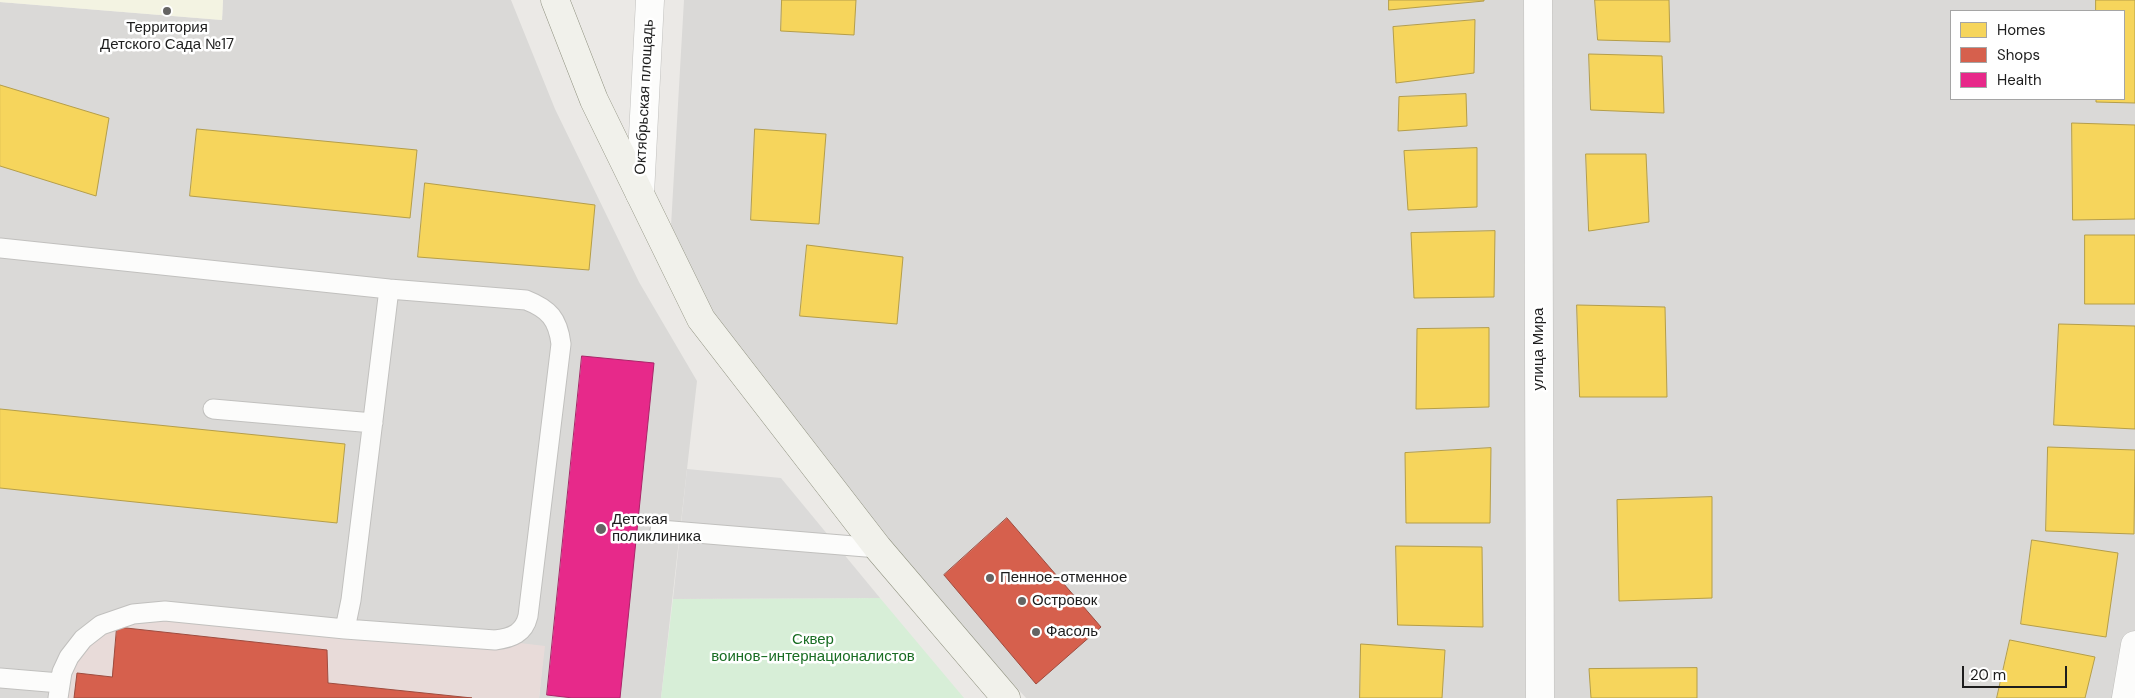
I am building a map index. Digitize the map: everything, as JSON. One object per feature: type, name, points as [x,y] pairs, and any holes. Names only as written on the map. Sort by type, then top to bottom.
[{"type":"street","name":"Октябрьская площадь","points":[[640,194],[650,0]]},
{"type":"street","name":"улица Мира","points":[[1538,0],[1540,698]]},
{"type":"street","points":[[556,1],[594,100],[701,319],[878,548],[1006,698]]},
{"type":"street","points":[[2126,698],[2135,645]]},
{"type":"lane","points":[[0,248],[390,289],[526,300],[542,306],[552,317],[559,330],[561,344],[528,616],[526,625],[518,633],[507,639],[495,640],[345,629],[165,611],[133,614],[101,625],[83,639],[69,657],[62,672],[59,691],[0,678]]},
{"type":"lane","points":[[345,629],[351,600],[390,289]]},
{"type":"lane","points":[[213,409],[373,423]]},
{"type":"lane","points":[[660,530],[878,548]]},
{"type":"shaded area","name":"Территория Детского Сада №17","points":[[0,0],[223,0],[222,20],[0,2]]},
{"type":"shaded area","points":[[223,0],[511,0],[555,109],[639,282],[697,381],[661,698],[539,698],[544,646],[58,698],[0,698],[0,2],[222,20]]},
{"type":"shaded area","points":[[684,0],[2135,0],[2135,698],[1026,698],[884,541],[711,311],[671,226]]},
{"type":"shaded area","points":[[687,469],[781,478],[880,598],[673,599]]},
{"type":"shaded area","points":[[119,618],[495,640],[545,646],[539,698],[58,698],[69,657]]},
{"type":"green space","name":"Сквер воинов-интернационалистов","points":[[880,598],[964,698],[661,698],[673,599]]},
{"type":"building: Homes","points":[[782,0],[856,0],[854,35],[781,31]]},
{"type":"building: Homes","points":[[1389,0],[1484,0],[1484,1],[1389,10]]},
{"type":"building: Homes","points":[[1595,0],[1669,0],[1670,42],[1598,40]]},
{"type":"building: Homes","points":[[2096,0],[2135,0],[2135,103],[2096,102],[2096,100],[2125,100],[2125,10],[2096,10]]},
{"type":"building: Homes","points":[[1475,20],[1474,73],[1396,83],[1393,27]]},
{"type":"building: Homes","points":[[1589,54],[1662,56],[1664,113],[1591,110]]},
{"type":"building: Homes","points":[[0,85],[109,118],[96,196],[0,166]]},
{"type":"building: Homes","points":[[1466,94],[1467,126],[1398,131],[1399,97]]},
{"type":"building: Homes","points":[[2072,123],[2135,125],[2135,219],[2073,220]]},
{"type":"building: Homes","points":[[197,129],[417,150],[410,218],[190,196]]},
{"type":"building: Homes","points":[[755,129],[826,134],[819,224],[751,220]]},
{"type":"building: Homes","points":[[1477,148],[1477,207],[1408,210],[1404,151]]},
{"type":"building: Homes","points":[[1586,154],[1646,154],[1649,222],[1589,231]]},
{"type":"building: Homes","points":[[425,183],[595,205],[589,270],[418,257]]},
{"type":"building: Homes","points":[[1495,231],[1494,297],[1414,298],[1411,233]]},
{"type":"building: Homes","points":[[2085,235],[2135,235],[2135,304],[2085,304]]},
{"type":"building: Homes","points":[[807,245],[903,257],[897,324],[800,316]]},
{"type":"building: Homes","points":[[1577,305],[1665,307],[1667,397],[1580,397]]},
{"type":"building: Homes","points":[[2059,324],[2135,326],[2135,429],[2054,425]]},
{"type":"building: Homes","points":[[1489,328],[1489,407],[1416,409],[1417,329]]},
{"type":"building: Homes","points":[[0,409],[345,444],[337,523],[0,488]]},
{"type":"building: Homes","points":[[2048,447],[2135,450],[2134,534],[2046,531]]},
{"type":"building: Homes","points":[[1491,448],[1490,523],[1406,523],[1405,453]]},
{"type":"building: Homes","points":[[1712,497],[1712,598],[1619,601],[1617,500]]},
{"type":"building: Homes","points":[[2032,540],[2118,553],[2106,637],[2021,624]]},
{"type":"building: Homes","points":[[1396,546],[1482,547],[1483,627],[1398,625]]},
{"type":"building: Homes","points":[[2010,640],[2095,657],[2085,698],[1997,698]]},
{"type":"building: Homes","points":[[1361,644],[1445,650],[1442,698],[1360,698]]},
{"type":"building: Homes","points":[[1697,668],[1697,698],[1591,698],[1589,669]]},
{"type":"building: Shops","name":"Островок","points":[[1007,518],[1101,627],[1036,684],[944,575]]},
{"type":"building: Shops","points":[[117,627],[327,650],[328,683],[472,698],[74,698],[77,673],[112,677]]},
{"type":"building: Health","name":"Детская поликлиника","points":[[582,356],[654,363],[620,698],[573,698],[547,695]]},
{"type":"place","name":"Территория Детского Сада №17","points":[[167,11]]},
{"type":"place","name":"Детская поликлиника","points":[[601,529]]},
{"type":"place","name":"Пенное-отменное","points":[[990,578]]},
{"type":"place","name":"Островок","points":[[1022,601]]},
{"type":"place","name":"Фасоль","points":[[1036,632]]}]
